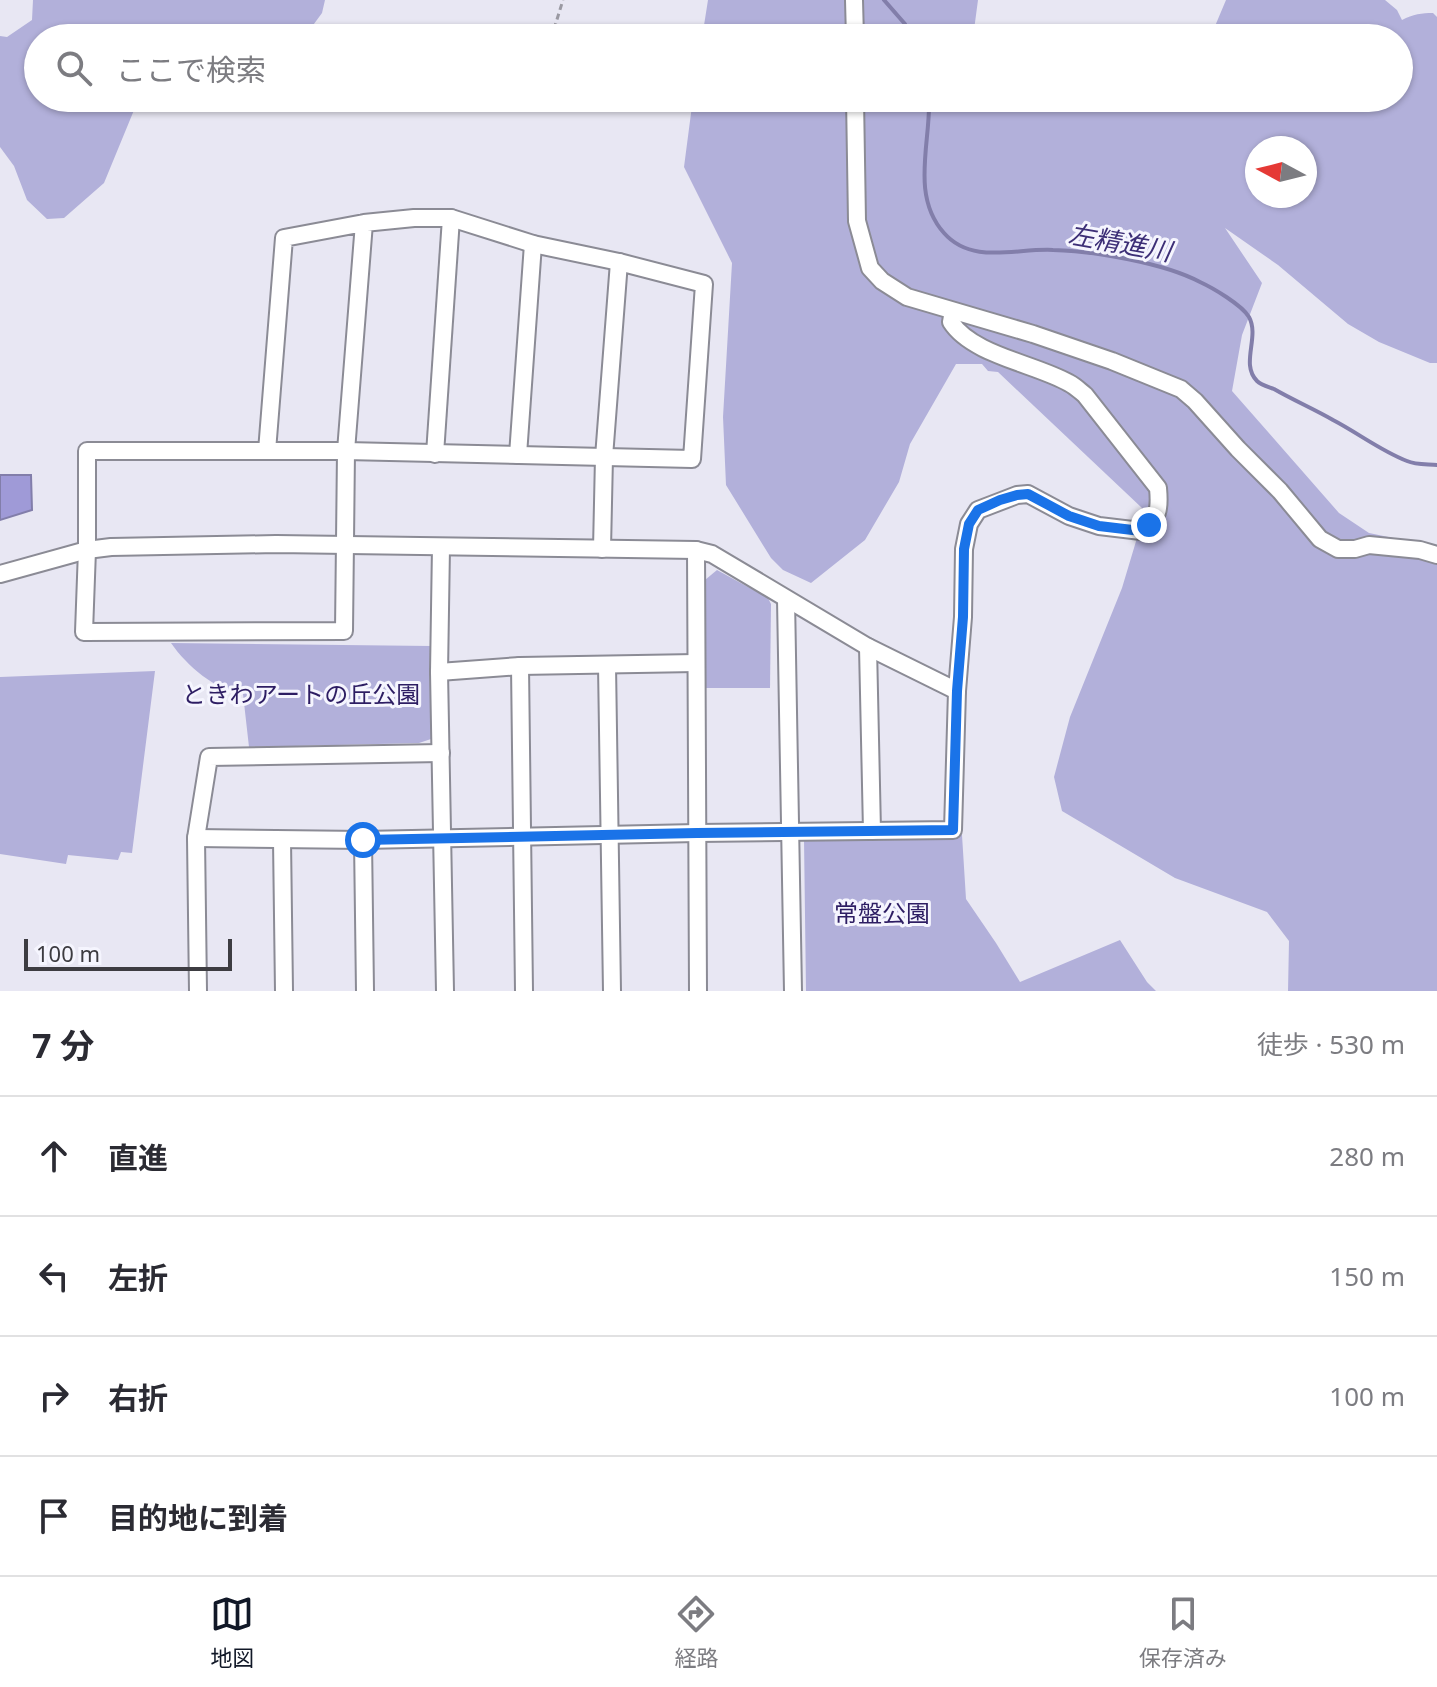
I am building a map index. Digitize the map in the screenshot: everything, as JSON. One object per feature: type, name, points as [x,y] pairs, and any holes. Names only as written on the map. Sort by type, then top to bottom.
[{"type":"street","points":[[854,0],[855,24]]},
{"type":"street","points":[[855,112],[857,221],[870,268],[882,281],[907,297],[1033,334],[1181,389],[1280,491],[1320,539],[1338,549],[1369,545],[1420,550],[1437,555]]},
{"type":"street","points":[[267,451],[284,238],[364,223],[451,218],[533,244],[704,284],[692,459],[346,451],[267,451],[87,451],[84,632],[344,631],[346,451],[364,223]]},
{"type":"street","points":[[435,454],[451,218]]},
{"type":"street","points":[[518,455],[533,244]]},
{"type":"street","points":[[602,549],[604,457],[619,262]]},
{"type":"street","points":[[196,838],[363,840],[953,830],[964,549],[969,524],[978,510],[1000,500],[1028,494],[1069,516],[1099,526],[1141,531],[1156,517],[1159,500],[1158,488],[1085,395],[1070,383],[976,344],[957,331],[951,322],[953,311]]},
{"type":"street","points":[[0,574],[87,550],[126,547],[276,544],[696,550],[712,554],[868,647],[957,691]]},
{"type":"street","points":[[441,547],[439,672],[445,991]]},
{"type":"street","points":[[696,550],[698,991]]},
{"type":"street","points":[[786,599],[793,991]]},
{"type":"street","points":[[868,647],[872,831]]},
{"type":"street","points":[[439,672],[520,666],[696,663]]},
{"type":"street","points":[[607,665],[612,991]]},
{"type":"street","points":[[520,666],[524,991]]},
{"type":"street","points":[[198,991],[196,838],[209,757],[441,753]]},
{"type":"street","points":[[282,840],[284,991]]},
{"type":"street","points":[[363,840],[365,991]]},
{"type":"path","points":[[556,24],[563,0]]},
{"type":"green space","points":[[33,0],[325,0],[322,13],[314,24],[26,24],[32,20]]},
{"type":"green space","points":[[708,0],[978,0],[975,24],[704,24]]},
{"type":"green space","points":[[1226,0],[1385,0],[1397,10],[1402,20],[1425,13],[1433,13],[1437,17],[1437,363],[1379,342],[1348,324],[1278,265],[1225,228],[1262,283],[1242,335],[1232,391],[1339,513],[1369,533],[1437,547],[1437,991],[1288,991],[1289,941],[1267,912],[1175,878],[1062,811],[1054,777],[1070,717],[1122,588],[1140,528],[1142,508],[998,372],[988,371],[982,364],[956,364],[910,444],[899,482],[865,540],[811,583],[783,570],[771,558],[726,485],[723,417],[732,263],[684,167],[691,112],[1413,112],[1413,24],[1216,24]]},
{"type":"green space","points":[[24,25],[24,112],[133,112],[104,183],[64,218],[47,219],[27,200],[14,166],[0,147],[0,36],[7,37]]},
{"type":"green space","points":[[717,570],[768,598],[771,604],[770,688],[705,688],[705,580]]},
{"type":"green space","name":"ときわアートの丘公園","points":[[171,643],[431,646],[431,739],[419,743],[249,747],[243,694],[222,688],[202,676]]},
{"type":"green space","points":[[155,671],[132,853],[121,852],[118,860],[68,855],[66,864],[0,854],[0,677]]},
{"type":"green space","name":"常盤公園","points":[[962,835],[966,899],[1020,982],[1120,940],[1156,991],[806,991],[804,839]]},
{"type":"shaded area","points":[[0,475],[31,475],[32,510],[0,520]]},
{"type":"waterway","name":"左精進川","points":[[884,0],[905,24]]},
{"type":"waterway","name":"左精進川","points":[[929,112],[924,168],[928,202],[934,218],[955,243],[981,252],[1053,250],[1088,253],[1148,264],[1185,275],[1234,302],[1249,317],[1252,325],[1250,367],[1259,382],[1397,457],[1414,463],[1437,465]]},
{"type":"route","points":[[363,840],[953,830],[964,549],[969,524],[978,510],[1000,500],[1028,494],[1069,516],[1099,526],[1141,531],[1149,525]]}]
